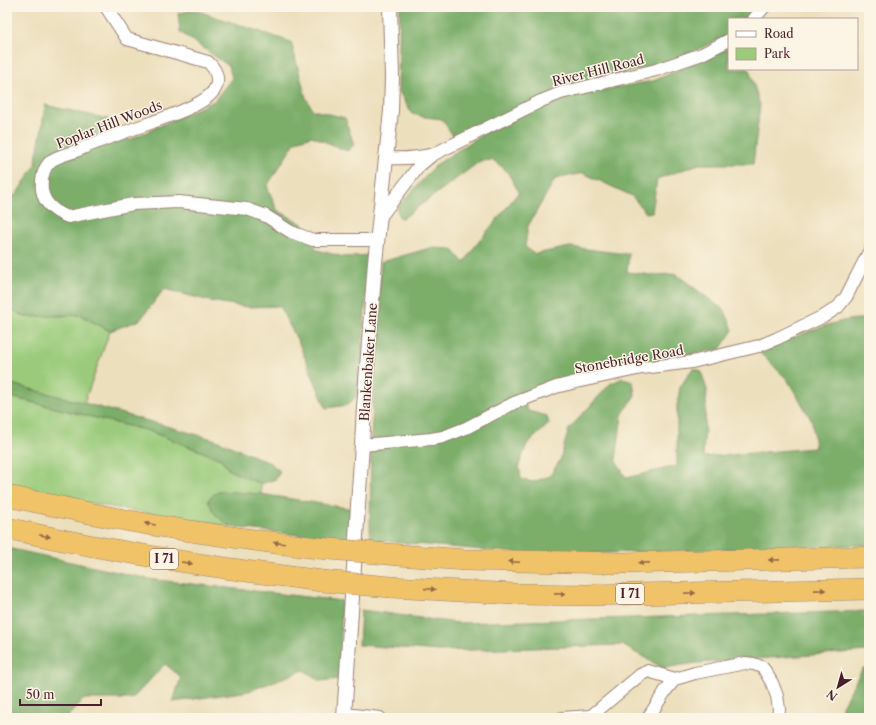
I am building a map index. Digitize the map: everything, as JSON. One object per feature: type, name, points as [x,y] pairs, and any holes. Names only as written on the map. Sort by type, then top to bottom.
[{"type":"highway","points":[[7,496],[151,525],[250,540],[318,548],[466,560],[622,563],[869,557]]},
{"type":"highway","name":"I 71","points":[[7,528],[142,556],[233,570],[322,581],[391,587],[491,593],[587,595],[869,589]]},
{"type":"street","name":"Poplar Hill Woods","points":[[106,7],[127,39],[208,62],[217,74],[218,82],[210,96],[185,110],[94,143],[51,161],[42,175],[41,184],[42,193],[51,208],[68,217],[134,204],[178,202],[247,209],[266,216],[291,232],[313,240],[378,240]]},
{"type":"street","name":"Blankenbaker Lane","points":[[345,716],[364,407],[380,216],[391,111],[392,77],[390,7]]},
{"type":"street","points":[[755,18],[764,7]]},
{"type":"street","name":"River Hill Road","points":[[380,216],[419,166],[434,154],[541,101],[561,93],[656,70],[702,54],[728,41]]},
{"type":"street","name":"River Hill Road","points":[[387,158],[409,159],[434,154]]},
{"type":"street","name":"Stonebridge Road","points":[[362,445],[443,437],[466,428],[514,403],[556,387],[642,368],[692,362],[759,346],[826,315],[838,307],[846,297],[869,252]]},
{"type":"street","points":[[562,718],[592,717],[640,675],[648,671],[675,679],[695,673],[745,663],[762,667],[765,671],[777,696],[778,718]]},
{"type":"street","points":[[648,718],[675,679]]},
{"type":"street","points":[[345,716],[380,718]]},
{"type":"green space","points":[[400,7],[756,7],[746,18],[728,18],[728,35],[670,62],[599,79],[455,139],[442,119],[412,114],[398,90]]},
{"type":"green space","points":[[195,10],[291,42],[306,98],[313,110],[345,118],[354,145],[347,151],[312,136],[296,141],[267,186],[277,210],[304,225],[317,250],[344,257],[369,255],[359,393],[348,405],[326,408],[298,341],[279,306],[247,307],[210,301],[164,289],[140,320],[110,331],[80,315],[26,317],[7,307],[7,196],[15,196],[35,166],[45,105],[108,119],[129,140],[214,101],[232,78],[229,66],[180,32],[178,13]]},
{"type":"green space","points":[[728,48],[728,70],[749,70],[760,105],[753,164],[699,164],[657,179],[652,212],[646,213],[632,196],[583,173],[555,179],[528,226],[525,247],[535,254],[570,247],[629,253],[627,272],[652,275],[676,274],[725,311],[733,330],[720,349],[605,371],[520,393],[528,411],[547,416],[549,424],[527,444],[519,465],[521,479],[533,482],[550,476],[560,460],[569,429],[610,384],[623,378],[633,381],[635,395],[622,415],[616,460],[626,478],[677,466],[677,406],[680,387],[693,368],[701,371],[707,390],[703,457],[815,448],[812,421],[787,379],[759,352],[830,324],[858,319],[869,320],[869,545],[540,555],[370,540],[371,437],[381,262],[430,248],[452,249],[464,263],[473,249],[519,192],[506,170],[493,160],[480,161],[402,219],[399,217],[397,208],[436,165],[486,132],[564,97],[653,81]]},
{"type":"green space","points":[[7,307],[26,317],[80,315],[110,331],[84,403],[7,383]]},
{"type":"green space","points":[[7,383],[216,440],[270,463],[280,471],[276,479],[261,484],[229,470],[221,459],[149,431],[7,396]]},
{"type":"green space","points":[[7,396],[149,431],[221,459],[229,470],[261,484],[261,494],[218,491],[214,513],[231,527],[77,501],[7,485]]},
{"type":"green space","points":[[218,491],[261,494],[353,509],[348,541],[231,527],[214,513],[208,500]]},
{"type":"green space","points":[[7,548],[149,579],[342,601],[339,679],[320,681],[304,670],[249,691],[173,702],[181,677],[165,664],[132,699],[84,699],[68,716],[68,718],[7,718]]},
{"type":"green space","points":[[361,610],[458,623],[869,611],[869,651],[697,663],[663,668],[622,645],[441,651],[359,645]]},
{"type":"green space","points":[[863,668],[869,668],[869,718],[842,718],[842,706]]}]
